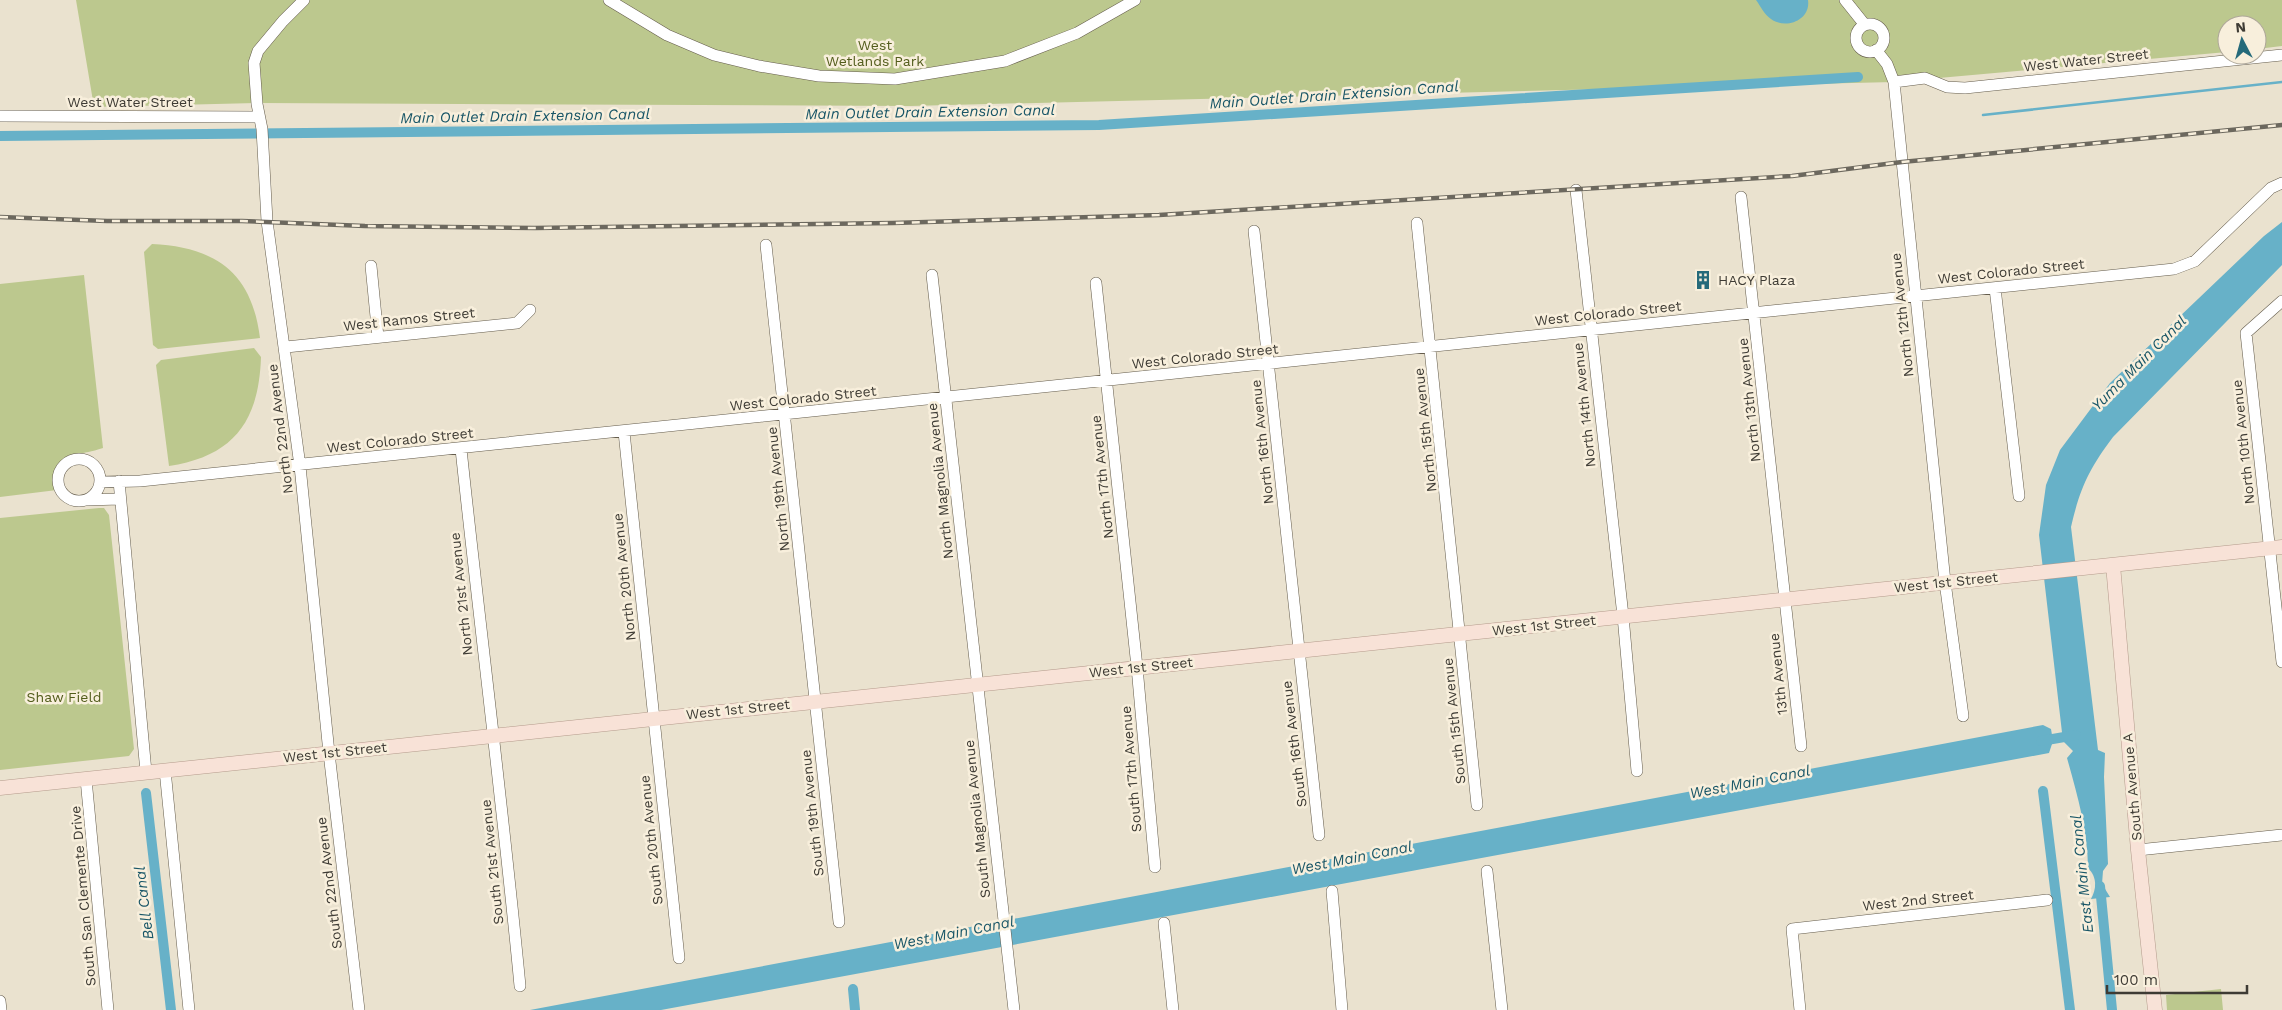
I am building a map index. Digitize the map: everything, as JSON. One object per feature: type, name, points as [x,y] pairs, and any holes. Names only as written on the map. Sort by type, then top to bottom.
[{"type":"main road","name":"West 1st Street","points":[[0,788],[2276,547]]},
{"type":"main road","name":"South Avenue A","points":[[2113,564],[2138,850],[2155,1010]]},
{"type":"street","name":"North 22nd Avenue","points":[[304,0],[283,21],[258,51],[254,63],[267,221],[286,347],[300,466],[329,752]]},
{"type":"street","points":[[609,0],[667,35],[714,54],[759,66],[819,76],[895,78],[1005,61],[1077,33],[1135,0]]},
{"type":"street","points":[[1845,0],[1865,25]]},
{"type":"street","points":[[1874,24],[1884,34],[1883,44],[1876,50],[1867,51],[1857,42],[1857,34],[1865,25],[1874,24]]},
{"type":"street","name":"North 12th Avenue","points":[[1876,50],[1887,64],[1894,82],[1945,582],[1963,716]]},
{"type":"street","name":"West Water Street","points":[[1894,82],[1925,78],[1947,87],[1965,88],[2282,55]]},
{"type":"street","name":"West Water Street","points":[[0,116],[260,118]]},
{"type":"street","name":"West Colorado Street","points":[[100,482],[300,466],[2174,269],[2195,261],[2271,188],[2282,184]]},
{"type":"street","name":"North 14th Avenue","points":[[1576,190],[1623,616],[1637,771]]},
{"type":"street","name":"North 13th Avenue","points":[[1741,197],[1785,599]]},
{"type":"street","name":"North 15th Avenue","points":[[1417,223],[1460,633]]},
{"type":"street","name":"North 16th Avenue","points":[[1254,231],[1270,364],[1298,650]]},
{"type":"street","name":"North 19th Avenue","points":[[766,245],[786,415],[814,701]]},
{"type":"street","points":[[371,266],[378,336]]},
{"type":"street","name":"North Magnolia Avenue","points":[[932,275],[977,684]]},
{"type":"street","name":"North 17th Avenue","points":[[1096,283],[1138,667]]},
{"type":"street","points":[[1995,288],[2019,496]]},
{"type":"street","name":"North 10th Avenue","points":[[2282,301],[2246,333],[2276,547],[2282,662]]},
{"type":"street","name":"West Ramos Street","points":[[286,347],[517,323],[530,310]]},
{"type":"street","name":"North 20th Avenue","points":[[624,432],[652,718]]},
{"type":"street","name":"North 21st Avenue","points":[[460,449],[492,735]]},
{"type":"street","points":[[86,500],[94,495],[100,482],[98,470],[88,461],[74,460],[63,467],[58,480],[63,493],[70,499],[86,500],[120,499]]},
{"type":"street","points":[[119,481],[146,772]]},
{"type":"street","name":"13th Avenue","points":[[1785,599],[1801,746]]},
{"type":"street","name":"South 15th Avenue","points":[[1460,633],[1478,805]]},
{"type":"street","name":"South 16th Avenue","points":[[1298,650],[1319,835]]},
{"type":"street","name":"South 17th Avenue","points":[[1138,667],[1155,868]]},
{"type":"street","name":"South Magnolia Avenue","points":[[977,684],[1014,1010]]},
{"type":"street","name":"South 19th Avenue","points":[[814,701],[825,781],[839,922]]},
{"type":"street","name":"South 20th Avenue","points":[[652,718],[678,958]]},
{"type":"street","name":"South 21st Avenue","points":[[492,735],[503,815],[520,986]]},
{"type":"street","name":"South 22nd Avenue","points":[[329,752],[358,1010]]},
{"type":"street","points":[[165,770],[189,1010]]},
{"type":"street","name":"South San Clemente Drive","points":[[86,779],[108,1010]]},
{"type":"street","points":[[2138,850],[2282,835]]},
{"type":"street","points":[[1487,871],[1502,1010]]},
{"type":"street","points":[[1332,890],[1342,1010]]},
{"type":"street","name":"West 2nd Street","points":[[1800,1010],[1792,929],[2047,900]]},
{"type":"street","points":[[1164,923],[1173,1010]]},
{"type":"street","points":[[0,1001],[1,1010]]},
{"type":"green space","name":"West Wetlands Park","points":[[76,0],[2282,0],[2282,46],[2267,48],[2267,15],[2217,15],[2217,53],[1894,82],[910,106],[259,103],[94,107]]},
{"type":"green space","points":[[152,244],[175,246],[195,251],[212,258],[227,268],[239,280],[249,296],[256,315],[260,338],[158,349],[153,345],[144,252]]},
{"type":"green space","points":[[84,275],[103,448],[78,454],[68,459],[56,471],[57,490],[0,497],[0,284]]},
{"type":"green space","points":[[254,348],[261,357],[259,380],[255,400],[239,432],[211,454],[192,461],[169,466],[156,365],[161,360]]},
{"type":"green space","name":"Shaw Field","points":[[104,508],[109,515],[134,749],[129,756],[0,770],[0,518]]},
{"type":"green space","points":[[2221,989],[2223,1010],[2167,1010],[2166,995]]},
{"type":"water","points":[[1756,0],[1808,0],[1808,7],[1802,18],[1790,23],[1784,23],[1771,19],[1764,13]]},
{"type":"water","name":"Yuma Main Canal","points":[[2282,222],[2282,265],[2113,437],[2086,479],[2074,513],[2071,527],[2098,750],[2105,753],[2104,777],[2108,864],[2103,871],[2102,884],[2110,897],[2091,899],[2095,883],[2093,875],[2088,868],[2084,826],[2067,758],[2073,751],[2063,741],[2039,535],[2046,485],[2060,450],[2110,383],[2264,236]]},
{"type":"water","points":[[2043,725],[2051,729],[2053,741],[2049,753],[661,1010],[530,1010]]},
{"type":"waterway","name":"Main Outlet Drain Extension Canal","points":[[0,136],[1099,125],[1858,77]]},
{"type":"waterway","name":"Main Outlet Drain Extension Canal","points":[[1983,115],[2282,82]]},
{"type":"waterway","name":"West Main Canal","points":[[2041,741],[2076,735]]},
{"type":"waterway","points":[[2043,791],[2070,1010]]},
{"type":"waterway","name":"Bell Canal","points":[[146,793],[171,1010]]},
{"type":"waterway","name":"East Main Canal","points":[[2100,886],[2112,1010]]},
{"type":"waterway","points":[[853,989],[855,1010]]},
{"type":"railway","points":[[0,217],[107,221],[242,221],[365,226],[535,228],[893,223],[1159,215],[1792,176],[1902,162],[2282,125]]},
{"type":"place","name":"HACY Plaza","points":[[1703,280]]}]
